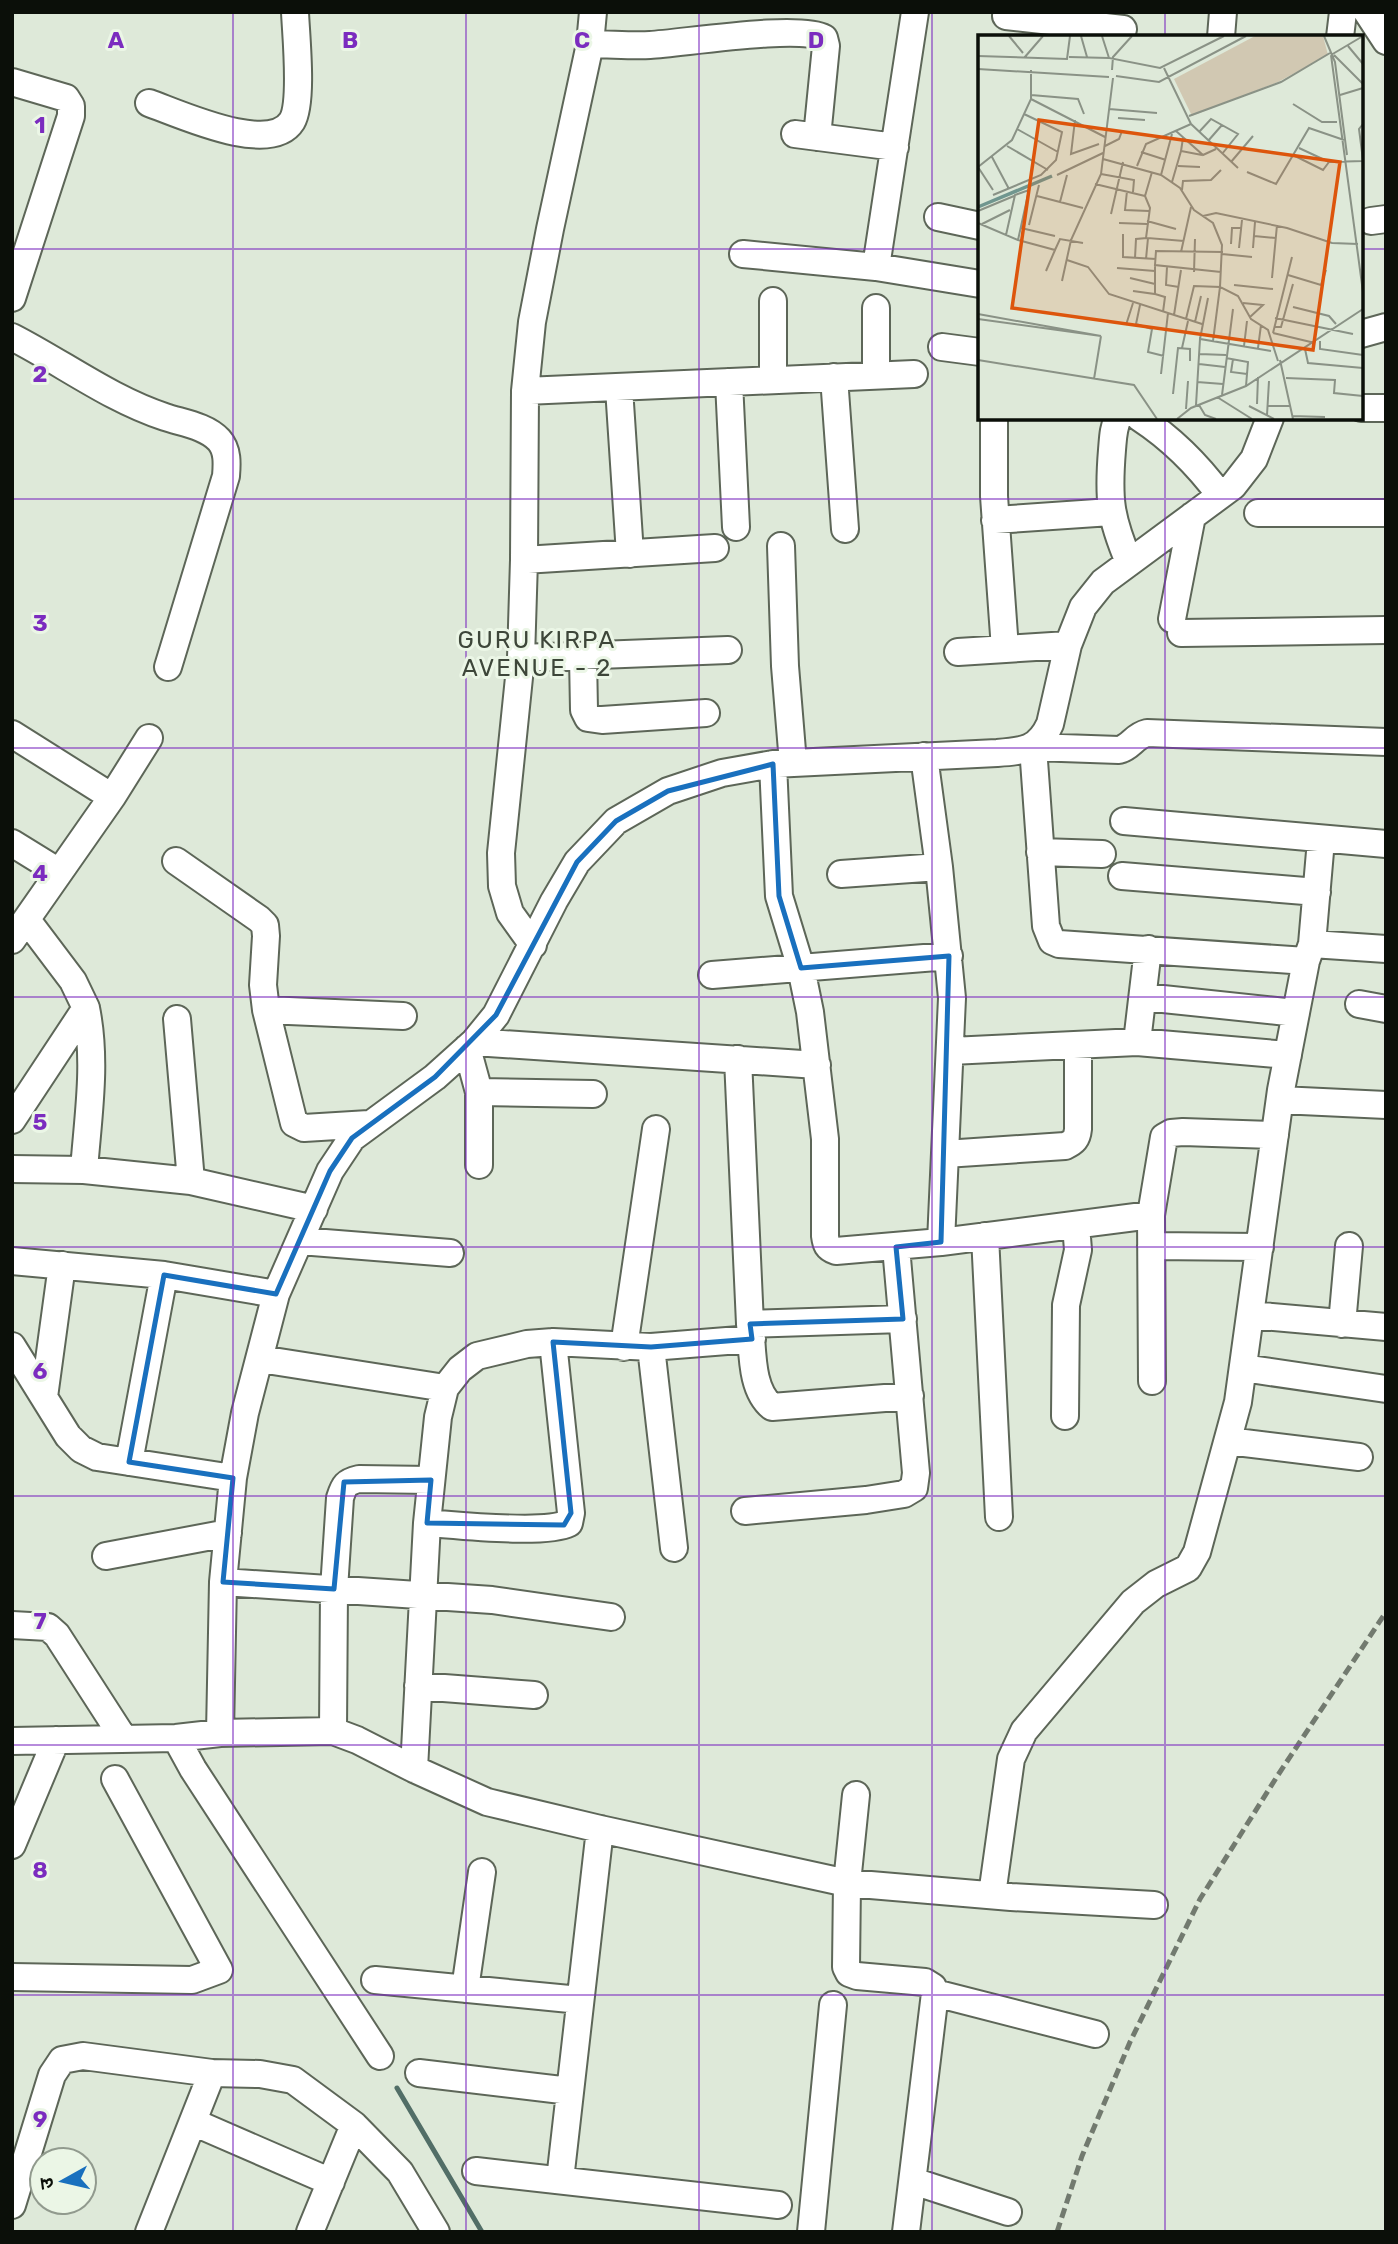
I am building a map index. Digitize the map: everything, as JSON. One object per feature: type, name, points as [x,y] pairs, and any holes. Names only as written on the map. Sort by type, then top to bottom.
[{"type":"street","points":[[149,103],[237,133],[262,136],[282,131],[293,120],[297,97],[295,12]]},
{"type":"street","points":[[533,945],[510,914],[502,886],[501,853],[521,658],[525,391],[532,322],[590,44],[593,12]]},
{"type":"street","points":[[876,267],[915,12]]},
{"type":"street","points":[[1221,35],[1223,12]]},
{"type":"street","points":[[1340,35],[1343,12]]},
{"type":"street","points":[[1367,12],[1386,41]]},
{"type":"street","points":[[1006,16],[1123,26]]},
{"type":"street","points":[[590,44],[646,45],[769,34],[817,34],[824,38],[826,46],[806,136],[895,147]]},
{"type":"street","points":[[12,82],[66,98],[71,106],[71,116],[12,298]]},
{"type":"street","points":[[938,217],[978,226]]},
{"type":"street","points":[[743,254],[876,267],[978,284]]},
{"type":"street","points":[[773,380],[774,301]]},
{"type":"street","points":[[876,308],[876,375]]},
{"type":"street","points":[[1363,333],[1386,327]]},
{"type":"street","points":[[12,337],[119,399],[157,415],[208,431],[221,442],[228,458],[226,476],[168,667]]},
{"type":"street","points":[[942,347],[978,352]]},
{"type":"street","points":[[525,391],[914,374]]},
{"type":"street","points":[[834,377],[845,529]]},
{"type":"street","points":[[729,383],[736,527]]},
{"type":"street","points":[[619,388],[630,554]]},
{"type":"street","points":[[1363,408],[1386,408]]},
{"type":"street","points":[[994,420],[995,520],[1005,649]]},
{"type":"street","points":[[1117,420],[1113,437],[1110,475],[1111,512],[1129,562]]},
{"type":"street","points":[[1143,420],[1182,450],[1220,495]]},
{"type":"street","points":[[1033,747],[1044,737],[1050,724],[1068,645],[1083,607],[1103,582],[1233,486],[1254,459],[1269,420]]},
{"type":"street","points":[[995,520],[1111,512]]},
{"type":"street","points":[[1258,513],[1386,513]]},
{"type":"street","points":[[1192,516],[1177,626],[1386,630]]},
{"type":"street","points":[[781,546],[785,666],[779,896],[801,968],[817,1065],[825,1139],[826,1244],[836,1251],[896,1247],[1151,1215]]},
{"type":"street","points":[[524,560],[715,548]]},
{"type":"street","points":[[958,652],[1068,645]]},
{"type":"street","points":[[521,658],[728,650]]},
{"type":"street","points":[[583,657],[584,710],[588,718],[601,720],[706,713]]},
{"type":"street","points":[[220,1733],[223,1582],[233,1478],[245,1413],[276,1294],[330,1171],[352,1138],[435,1077],[470,1045],[496,1015],[577,862],[616,821],[668,791],[722,773],[783,764],[1017,752],[1033,747],[1119,750],[1147,733],[1386,741]]},
{"type":"street","points":[[12,734],[112,797]]},
{"type":"street","points":[[84,1170],[92,1065],[91,1032],[86,1008],[73,981],[20,930],[112,797],[149,738]]},
{"type":"street","points":[[1033,747],[1046,926],[1052,941],[1148,949],[1309,952],[1386,949]]},
{"type":"street","points":[[924,756],[939,867],[952,998],[941,1242]]},
{"type":"street","points":[[1124,821],[1386,844]]},
{"type":"street","points":[[992,1895],[1011,1759],[1017,1744],[1034,1718],[1133,1602],[1156,1584],[1188,1568],[1193,1561],[1238,1402],[1280,1100],[1309,952],[1321,840]]},
{"type":"street","points":[[12,843],[59,872]]},
{"type":"street","points":[[1041,852],[1102,855]]},
{"type":"street","points":[[176,861],[265,925],[263,985],[266,1010],[294,1123],[304,1128],[369,1124]]},
{"type":"street","points":[[841,874],[939,867]]},
{"type":"street","points":[[1122,877],[1317,892]]},
{"type":"street","points":[[1137,1042],[1148,949]]},
{"type":"street","points":[[712,975],[949,956]]},
{"type":"street","points":[[1144,997],[1296,1013]]},
{"type":"street","points":[[1359,1004],[1386,1009]]},
{"type":"street","points":[[12,1120],[86,1008]]},
{"type":"street","points":[[266,1010],[403,1016]]},
{"type":"street","points":[[177,1018],[191,1181]]},
{"type":"street","points":[[951,1051],[1137,1042],[1288,1055]]},
{"type":"street","points":[[470,1045],[817,1065]]},
{"type":"street","points":[[470,1045],[478,1092],[479,1165]]},
{"type":"street","points":[[944,1154],[1065,1146],[1077,1139],[1078,1045]]},
{"type":"street","points":[[738,1059],[751,1331],[758,1389],[763,1400],[772,1407],[910,1396]]},
{"type":"street","points":[[478,1092],[593,1094]]},
{"type":"street","points":[[1280,1100],[1386,1105]]},
{"type":"street","points":[[624,1347],[656,1129]]},
{"type":"street","points":[[1152,1381],[1151,1215],[1164,1137],[1182,1132],[1275,1135]]},
{"type":"street","points":[[12,1169],[84,1170],[191,1181],[314,1209]]},
{"type":"street","points":[[1065,1416],[1066,1305],[1078,1250],[1076,1224]]},
{"type":"street","points":[[985,1236],[999,1517]]},
{"type":"street","points":[[300,1241],[450,1254]]},
{"type":"street","points":[[1151,1246],[1260,1247]]},
{"type":"street","points":[[1342,1324],[1349,1246]]},
{"type":"street","points":[[745,1511],[866,1500],[904,1494],[914,1488],[916,1473],[896,1247]]},
{"type":"street","points":[[12,1261],[164,1275],[276,1294]]},
{"type":"street","points":[[44,1397],[62,1265]]},
{"type":"street","points":[[129,1462],[164,1275]]},
{"type":"street","points":[[1251,1315],[1386,1327]]},
{"type":"street","points":[[414,1769],[427,1523],[438,1417],[445,1388],[460,1369],[477,1356],[527,1344],[553,1342],[651,1347],[751,1331],[902,1319]]},
{"type":"street","points":[[427,1523],[513,1528],[550,1527],[569,1523],[571,1514],[553,1342]]},
{"type":"street","points":[[12,1346],[68,1436],[81,1449],[97,1457],[233,1478]]},
{"type":"street","points":[[651,1347],[674,1548]]},
{"type":"street","points":[[260,1359],[445,1388]]},
{"type":"street","points":[[1243,1368],[1386,1389]]},
{"type":"street","points":[[1227,1441],[1359,1457]]},
{"type":"street","points":[[333,1731],[334,1589],[343,1486],[349,1481],[359,1479],[431,1480]]},
{"type":"street","points":[[106,1556],[228,1533]]},
{"type":"street","points":[[223,1582],[492,1600],[611,1617]]},
{"type":"street","points":[[12,1625],[48,1627],[57,1635],[124,1739]]},
{"type":"street","points":[[418,1686],[534,1695]]},
{"type":"street","points":[[12,1741],[176,1738],[220,1733],[333,1731],[487,1802],[847,1883],[1154,1905]]},
{"type":"street","points":[[176,1738],[193,1769],[380,2056]]},
{"type":"street","points":[[12,1845],[56,1740]]},
{"type":"street","points":[[12,1977],[192,1980],[219,1970],[115,1779]]},
{"type":"street","points":[[856,1796],[847,1883],[846,1967],[849,1973],[857,1976],[925,1982],[933,1987],[935,1993],[906,2232]]},
{"type":"street","points":[[560,2180],[600,1829]]},
{"type":"street","points":[[465,1989],[482,1872]]},
{"type":"street","points":[[375,1980],[580,2000]]},
{"type":"street","points":[[935,1993],[1095,2034]]},
{"type":"street","points":[[811,2232],[833,2005]]},
{"type":"street","points":[[12,2205],[52,2075],[62,2060],[83,2056],[212,2073],[260,2074],[293,2080],[354,2126],[400,2172],[436,2232]]},
{"type":"street","points":[[149,2232],[212,2073]]},
{"type":"street","points":[[419,2073],[570,2091]]},
{"type":"street","points":[[193,2122],[331,2182]]},
{"type":"street","points":[[310,2232],[354,2126]]},
{"type":"street","points":[[477,2171],[778,2205]]},
{"type":"street","points":[[913,2180],[1008,2212]]},
{"type":"highlighted area","points":[[773,764],[779,896],[801,968],[949,956],[941,1242],[896,1247],[903,1319],[750,1324],[752,1339],[651,1347],[553,1342],[571,1513],[564,1525],[427,1523],[431,1480],[344,1482],[334,1589],[223,1582],[233,1478],[129,1462],[164,1275],[276,1294],[330,1171],[352,1138],[435,1077],[496,1015],[577,862],[616,821],[668,791]]},
{"type":"waterway","points":[[397,2088],[482,2232]]},
{"type":"railway","points":[[1057,2232],[1082,2156],[1130,2042],[1200,1899],[1386,1612]]},
{"type":"district","name":"GURU KIRPA AVENUE - 2","points":[[537,654]]}]
